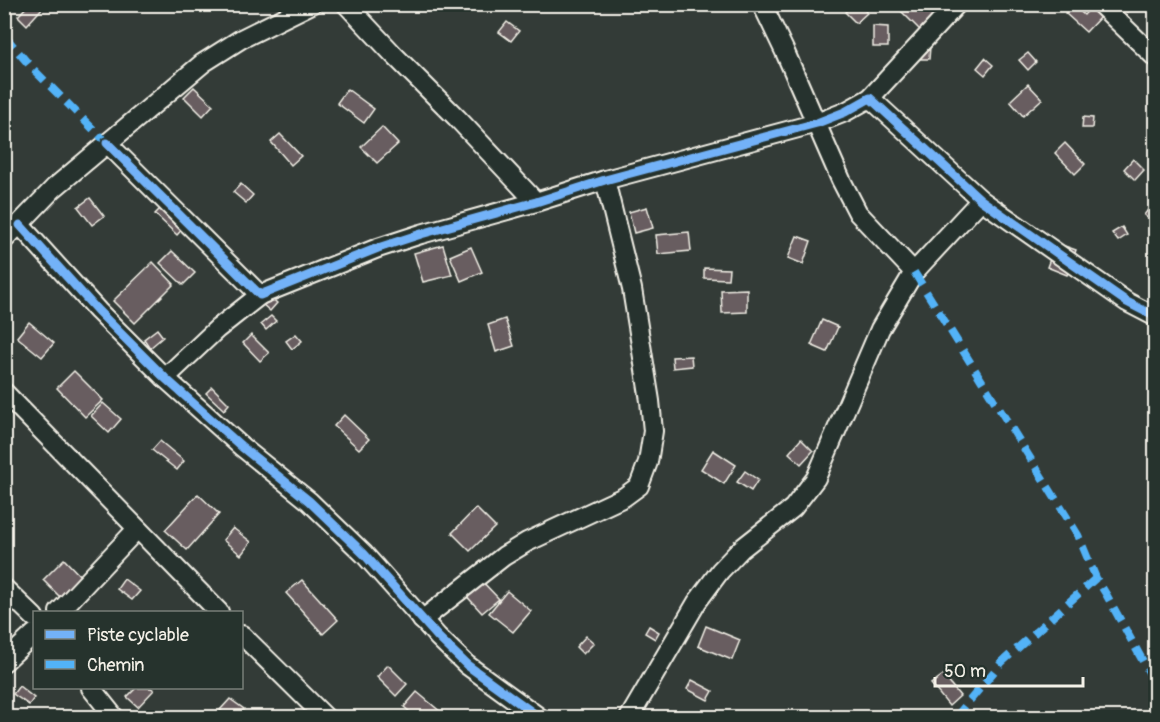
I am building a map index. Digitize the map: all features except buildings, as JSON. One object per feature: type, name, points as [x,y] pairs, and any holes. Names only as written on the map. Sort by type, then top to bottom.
[{"type":"street","points":[[4,240],[54,188],[203,63],[241,39],[312,4]]},
{"type":"street","points":[[346,4],[394,56],[458,118],[536,202]]},
{"type":"street","points":[[762,4],[858,213],[914,272]]},
{"type":"street","points":[[165,378],[217,329],[260,294],[399,241],[605,180],[817,123],[845,112],[870,98],[957,4]]},
{"type":"street","points":[[1100,4],[1155,58]]},
{"type":"street","points":[[870,98],[981,200],[1127,302],[1155,317]]},
{"type":"street","points":[[107,143],[260,294]]},
{"type":"street","points":[[422,620],[504,556],[526,542],[624,497],[639,486],[648,462],[652,431],[650,401],[632,289],[605,180]]},
{"type":"street","points":[[629,717],[697,602],[720,571],[741,549],[793,508],[816,477],[880,329],[914,272],[981,200]]},
{"type":"street","points":[[20,225],[99,311],[165,378],[242,447],[309,501],[364,554],[422,620],[467,665],[540,717]]},
{"type":"street","points":[[4,392],[218,611]]},
{"type":"street","points":[[59,611],[137,529]]},
{"type":"street","points":[[4,588],[33,617]]},
{"type":"street","points":[[4,662],[33,635]]},
{"type":"street","points":[[243,636],[326,717]]},
{"type":"street","points":[[94,689],[115,717]]},
{"type":"marked path","points":[[4,35],[31,67],[107,143]]},
{"type":"marked path","points":[[914,272],[1078,535],[1096,578],[1156,685]]},
{"type":"marked path","points":[[955,718],[1002,662],[1096,578]]},
{"type":"cycle path","points":[[107,143],[260,295],[378,248],[421,234],[605,180],[817,123],[845,112],[870,98],[981,200],[1127,302],[1156,317]]},
{"type":"cycle path","points":[[20,225],[98,311],[165,378],[242,447],[309,501],[364,554],[438,637],[467,665],[540,718]]}]
